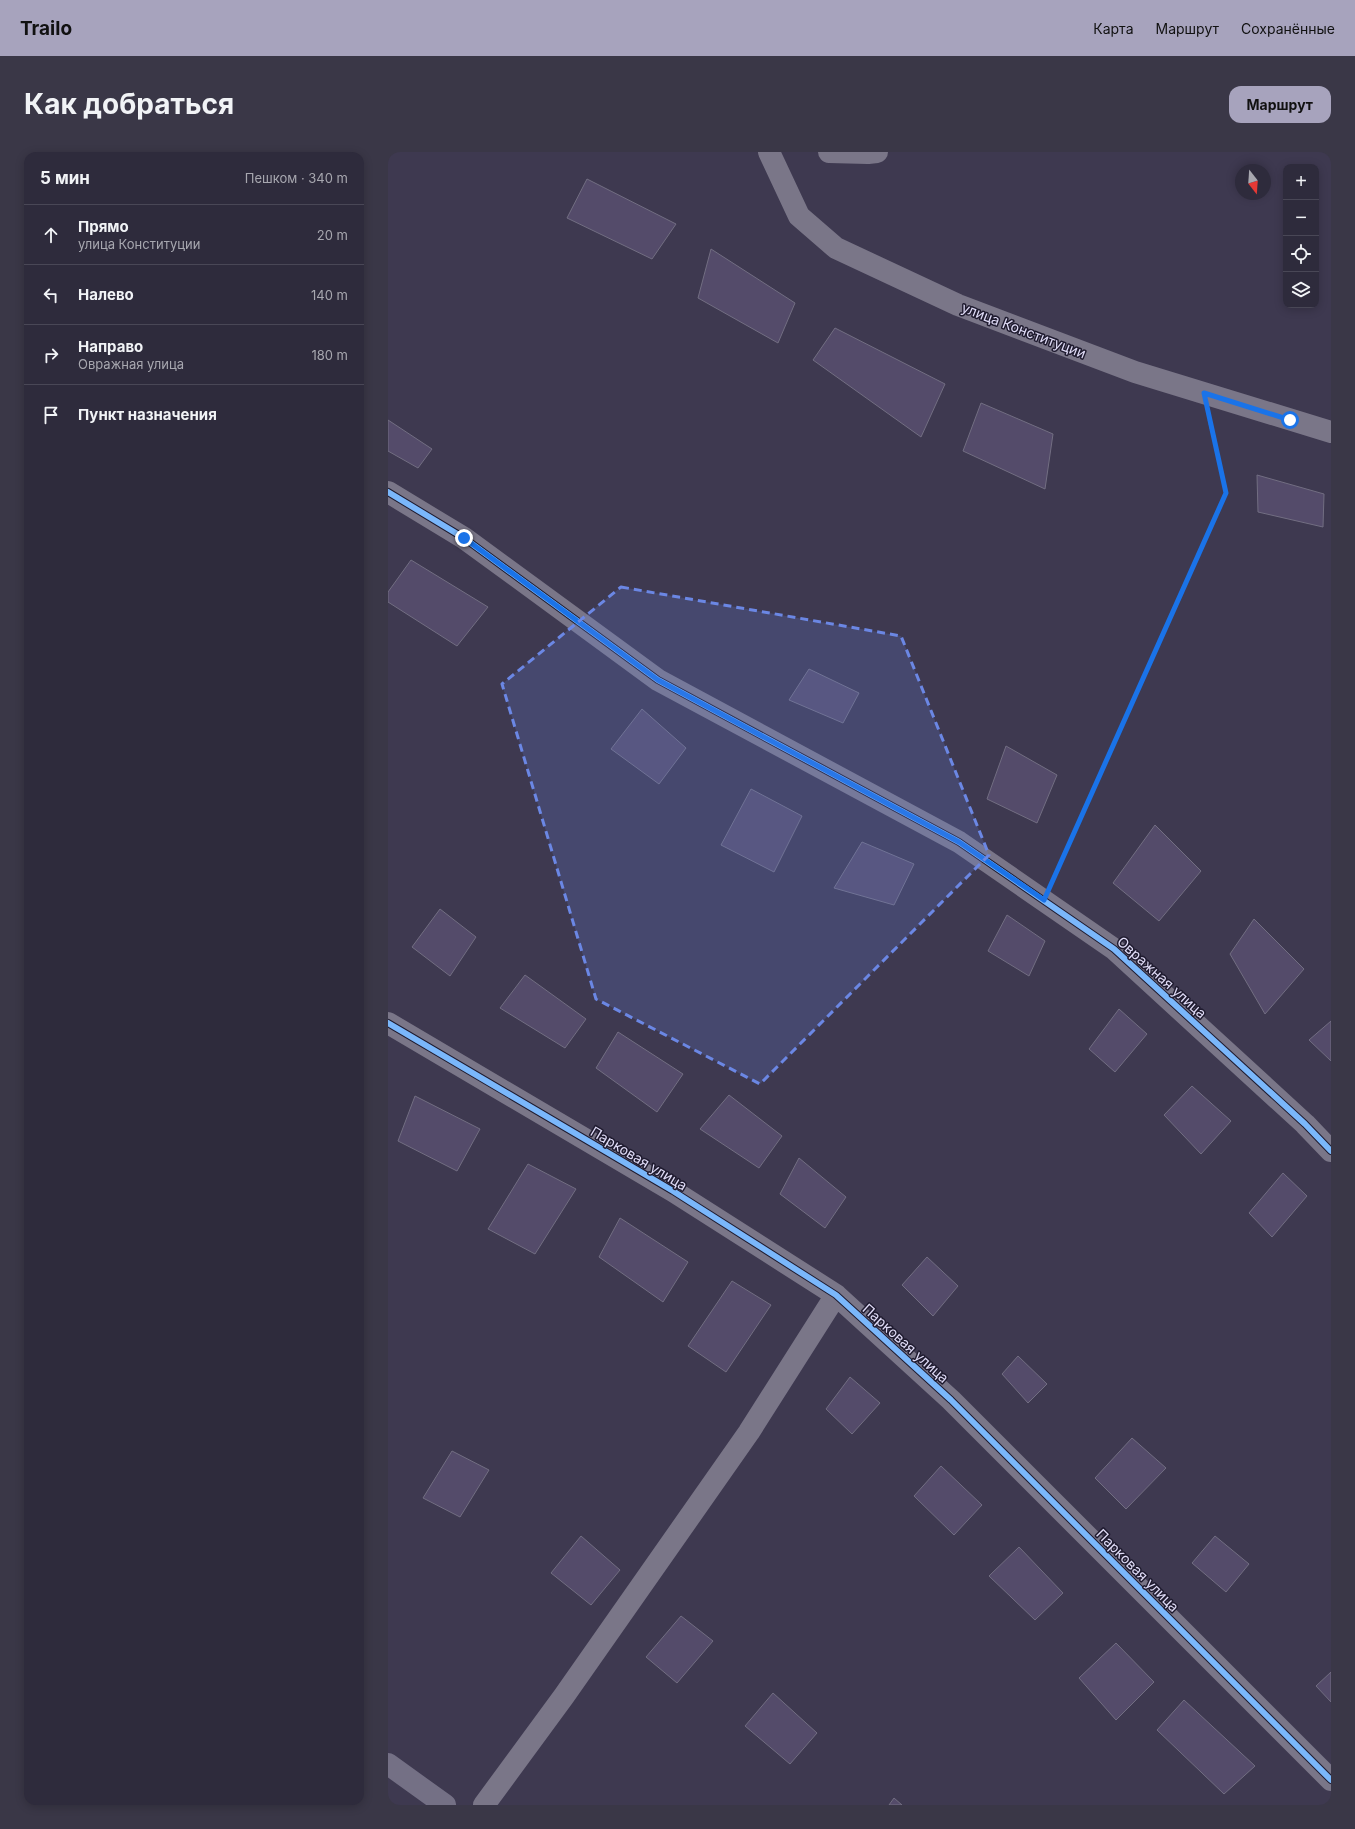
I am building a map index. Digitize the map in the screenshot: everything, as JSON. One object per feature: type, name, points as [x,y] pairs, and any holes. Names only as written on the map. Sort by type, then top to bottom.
[{"type":"main road","points":[[388,1764],[445,1805]]},
{"type":"street","name":"улица Конституции","points":[[770,152],[799,216],[836,248],[958,305],[1135,372],[1331,432]]},
{"type":"street","points":[[829,152],[877,152]]},
{"type":"street","name":"Овражная улица","points":[[388,492],[464,538],[658,680],[959,842],[1044,900],[1114,949],[1305,1124],[1331,1151]]},
{"type":"street","name":"Парковая улица","points":[[388,1023],[673,1191],[836,1296],[951,1400],[1331,1780]]},
{"type":"street","points":[[484,1805],[564,1696],[749,1432],[836,1296]]},
{"type":"path","points":[[1044,900],[1226,493],[1204,393]]},
{"type":"highlighted area","points":[[621,587],[901,636],[989,855],[760,1084],[596,999],[502,684]]},
{"type":"building","points":[[587,179],[676,224],[652,259],[567,218]]},
{"type":"building","points":[[711,249],[795,303],[778,343],[698,298]]},
{"type":"building","points":[[835,328],[945,384],[921,437],[813,360]]},
{"type":"building","points":[[981,403],[1053,434],[1045,489],[963,451]]},
{"type":"building","points":[[388,420],[432,449],[418,468],[388,451]]},
{"type":"building","points":[[1257,475],[1324,494],[1323,527],[1258,512]]},
{"type":"building","points":[[411,560],[488,607],[457,646],[388,602],[388,592]]},
{"type":"building","points":[[809,669],[859,693],[843,723],[789,700]]},
{"type":"building","points":[[642,709],[686,748],[659,784],[611,749]]},
{"type":"building","points":[[1006,746],[1057,775],[1037,823],[987,799]]},
{"type":"building","points":[[751,789],[802,816],[774,872],[721,845]]},
{"type":"building","points":[[1155,825],[1201,871],[1159,921],[1113,883]]},
{"type":"building","points":[[862,842],[914,864],[894,905],[834,888]]},
{"type":"building","points":[[440,909],[476,937],[450,976],[412,947]]},
{"type":"building","points":[[1007,915],[1045,941],[1029,976],[988,951]]},
{"type":"building","points":[[1254,919],[1304,969],[1265,1014],[1230,954]]},
{"type":"building","points":[[525,975],[586,1019],[565,1048],[500,1008]]},
{"type":"building","points":[[1119,1009],[1147,1034],[1115,1072],[1089,1049]]},
{"type":"building","points":[[1331,1021],[1331,1061],[1309,1040]]},
{"type":"building","points":[[618,1032],[683,1074],[657,1112],[596,1068]]},
{"type":"building","points":[[1192,1086],[1231,1121],[1201,1154],[1164,1115]]},
{"type":"building","points":[[729,1095],[782,1136],[759,1168],[700,1129]]},
{"type":"building","points":[[415,1096],[480,1129],[457,1171],[398,1141]]},
{"type":"building","points":[[799,1158],[846,1197],[825,1228],[780,1194]]},
{"type":"building","points":[[528,1164],[576,1189],[535,1254],[488,1229]]},
{"type":"building","points":[[1283,1173],[1307,1196],[1272,1237],[1249,1213]]},
{"type":"building","points":[[620,1218],[688,1262],[663,1302],[599,1257]]},
{"type":"building","points":[[927,1257],[958,1286],[933,1316],[902,1285]]},
{"type":"building","points":[[732,1281],[771,1305],[726,1372],[688,1346]]},
{"type":"building","points":[[1018,1356],[1047,1384],[1028,1403],[1002,1374]]},
{"type":"building","points":[[850,1377],[880,1403],[852,1434],[826,1409]]},
{"type":"building","points":[[1132,1438],[1166,1468],[1126,1509],[1095,1478]]},
{"type":"building","points":[[452,1451],[489,1470],[460,1517],[423,1498]]},
{"type":"building","points":[[941,1466],[982,1505],[954,1535],[914,1496]]},
{"type":"building","points":[[581,1536],[620,1570],[591,1605],[551,1573]]},
{"type":"building","points":[[1215,1536],[1249,1564],[1226,1592],[1192,1563]]},
{"type":"building","points":[[1019,1547],[1063,1593],[1035,1620],[989,1576]]},
{"type":"building","points":[[681,1616],[713,1641],[677,1683],[646,1657]]},
{"type":"building","points":[[1116,1643],[1154,1682],[1116,1720],[1079,1678]]},
{"type":"building","points":[[1331,1672],[1331,1702],[1316,1686]]},
{"type":"building","points":[[773,1693],[817,1733],[790,1764],[745,1726]]},
{"type":"building","points":[[1184,1700],[1255,1766],[1224,1794],[1157,1730]]},
{"type":"building","points":[[894,1798],[902,1805],[889,1805]]},
{"type":"cycle path","points":[[388,492],[464,538],[658,680],[959,842],[1114,949],[1305,1124],[1331,1151]]},
{"type":"cycle path","points":[[388,1023],[673,1191],[836,1295],[951,1400],[1331,1780]]},
{"type":"route","points":[[464,538],[658,680],[959,842],[1044,900],[1226,493],[1204,393],[1290,420]]}]
